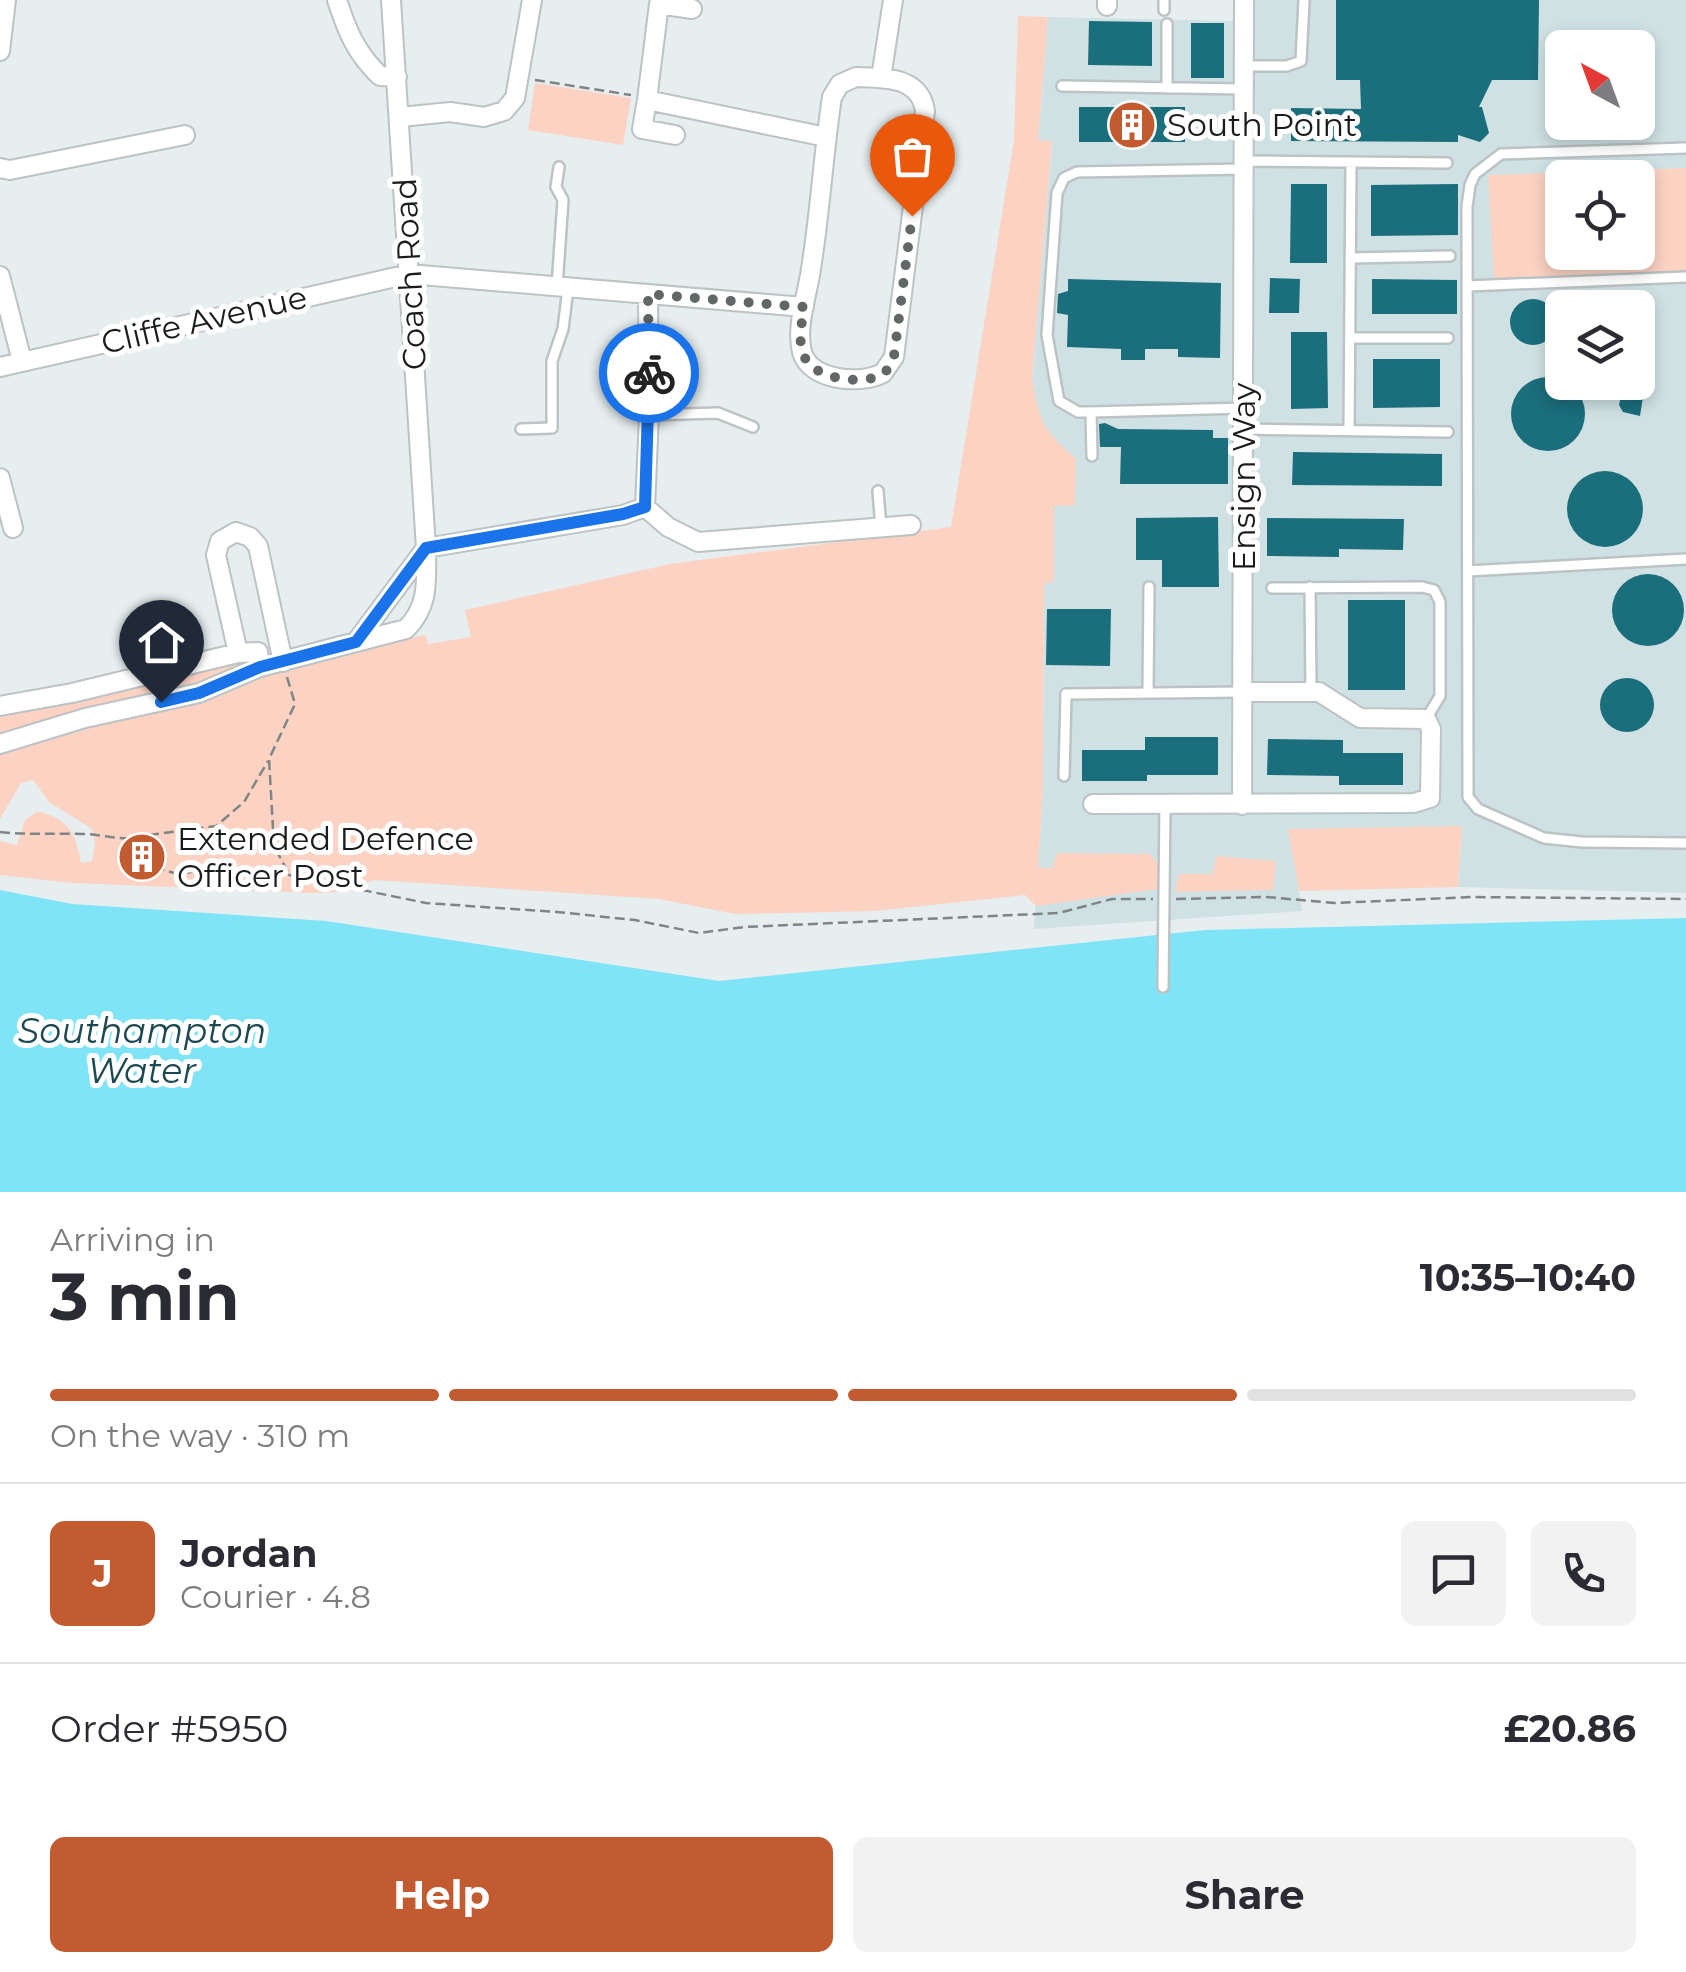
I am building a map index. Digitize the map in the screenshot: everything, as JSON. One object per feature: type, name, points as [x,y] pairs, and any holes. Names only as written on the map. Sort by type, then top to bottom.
[{"type":"street","points":[[0,51],[6,0]]},
{"type":"street","points":[[337,0],[349,38],[360,56],[380,76],[398,77]]},
{"type":"street","name":"Coach Road","points":[[356,642],[406,629],[420,616],[426,598],[392,0]]},
{"type":"street","points":[[401,117],[450,112],[484,117],[504,111],[515,98],[532,0]]},
{"type":"street","points":[[882,78],[893,0]]},
{"type":"street","name":"Ensign Way","points":[[1242,805],[1244,0]]},
{"type":"street","points":[[675,135],[642,129],[659,4],[692,8]]},
{"type":"street","points":[[856,77],[910,84],[921,96],[925,111],[894,356],[890,367],[880,376],[866,379],[830,376],[812,367],[801,348],[826,137],[832,97],[840,84],[856,77]]},
{"type":"street","points":[[647,99],[826,137]]},
{"type":"street","points":[[0,168],[10,170],[184,135]]},
{"type":"street","name":"Cliffe Avenue","points":[[0,367],[409,274],[804,307]]},
{"type":"street","points":[[0,276],[22,362]]},
{"type":"street","points":[[645,507],[650,415],[648,294]]},
{"type":"street","points":[[0,478],[14,528]]},
{"type":"street","points":[[0,744],[85,718],[199,693],[260,667],[356,642],[426,548],[645,507]]},
{"type":"street","points":[[645,507],[668,527],[698,542],[911,525]]},
{"type":"street","points":[[238,652],[216,555],[220,541],[236,532],[250,537],[258,546],[283,662]]},
{"type":"street","points":[[0,706],[72,693],[238,652],[258,652],[260,667]]},
{"type":"street","points":[[1093,804],[1425,802],[1430,798],[1431,729],[1426,720],[1360,718],[1326,694],[1245,692]]},
{"type":"lane","points":[[1243,66],[1286,66],[1302,61],[1304,0]]},
{"type":"lane","points":[[1167,24],[1167,88]]},
{"type":"lane","points":[[1062,86],[1243,89]]},
{"type":"lane","points":[[1686,148],[1495,157],[1475,174],[1470,186],[1468,286],[1470,802],[1478,810],[1544,838],[1686,843]]},
{"type":"lane","points":[[1348,429],[1351,162]]},
{"type":"lane","points":[[1244,408],[1078,412],[1059,400],[1048,341],[1057,193],[1064,178],[1077,172],[1243,165],[1447,163]]},
{"type":"lane","points":[[521,430],[552,428],[552,360],[563,329],[563,200],[556,186],[559,168]]},
{"type":"lane","points":[[1350,258],[1450,256]]},
{"type":"lane","points":[[1468,286],[1686,277]]},
{"type":"lane","points":[[1350,338],[1448,338]]},
{"type":"lane","points":[[1090,412],[1092,456]]},
{"type":"lane","points":[[650,415],[718,413],[753,427]]},
{"type":"lane","points":[[1244,428],[1448,432]]},
{"type":"lane","points":[[878,491],[881,528]]},
{"type":"lane","points":[[1468,571],[1686,559]]},
{"type":"lane","points":[[1148,693],[1149,587]]},
{"type":"lane","points":[[1272,588],[1434,590],[1440,602],[1440,696],[1426,720]]},
{"type":"lane","points":[[1310,588],[1311,692]]},
{"type":"lane","points":[[1064,776],[1066,694],[1245,692]]},
{"type":"lane","points":[[1163,986],[1165,804]]},
{"type":"path","points":[[519,78],[647,99]]},
{"type":"path","points":[[0,832],[84,834],[131,840],[216,826],[244,802],[295,704],[283,662]]},
{"type":"path","points":[[269,759],[274,846],[290,876]]},
{"type":"path","points":[[146,835],[154,848],[154,863],[177,874],[206,870],[290,876],[426,904],[635,920],[699,933],[744,927],[1060,913],[1112,900],[1151,899]]},
{"type":"path","points":[[1170,899],[1266,897],[1335,903],[1472,897],[1686,899]]},
{"type":"shaded area","points":[[1256,0],[1686,0],[1686,893],[1458,887],[1462,827],[1289,829],[1302,911],[1034,929],[1043,789],[1044,583],[1054,581],[1054,506],[1075,504],[1075,459],[1046,432],[1039,417],[1032,378],[1052,142],[1038,141],[1048,17],[1236,21]]},
{"type":"shaded area","points":[[1018,16],[1048,17],[1038,140],[1052,141],[1032,378],[1044,424],[1076,459],[1075,505],[1054,506],[1054,581],[1044,584],[1043,789],[1038,868],[1053,868],[1056,853],[1150,854],[1158,864],[1158,889],[1036,906],[1025,895],[875,911],[735,914],[659,899],[374,880],[337,892],[313,893],[73,883],[0,875],[0,841],[17,845],[25,820],[38,811],[69,829],[81,863],[92,861],[95,843],[92,829],[49,802],[33,780],[21,783],[0,819],[0,710],[243,658],[260,667],[426,635],[428,644],[471,637],[465,610],[670,564],[951,527],[1014,140]]},
{"type":"shaded area","points":[[535,83],[631,98],[623,145],[528,130]]},
{"type":"shaded area","points":[[1686,168],[1686,271],[1494,280],[1488,175],[1545,173],[1545,270],[1655,270],[1655,169]]},
{"type":"shaded area","points":[[1462,826],[1458,887],[1299,891],[1288,829]]},
{"type":"shaded area","points":[[1217,856],[1276,861],[1273,890],[1175,892],[1179,874],[1212,874]]},
{"type":"water","name":"Southampton Water","points":[[0,890],[72,904],[326,921],[719,981],[1205,930],[1686,918],[1686,1192],[0,1192]]},
{"type":"building","points":[[1336,0],[1539,0],[1538,80],[1492,80],[1479,107],[1489,133],[1480,142],[1458,135],[1458,142],[1291,141],[1291,108],[1361,109],[1360,80],[1336,80]]},
{"type":"building","points":[[1089,21],[1152,22],[1152,66],[1088,65]]},
{"type":"building","points":[[1191,23],[1224,23],[1224,78],[1191,78]]},
{"type":"building","name":"South Point","points":[[1079,107],[1185,107],[1185,142],[1079,142]]},
{"type":"building","points":[[1291,184],[1327,184],[1327,263],[1290,263]]},
{"type":"building","points":[[1458,184],[1458,235],[1371,236],[1371,185]]},
{"type":"building","points":[[1270,278],[1300,279],[1299,313],[1269,313]]},
{"type":"building","points":[[1068,279],[1221,283],[1220,358],[1178,357],[1178,349],[1145,349],[1145,360],[1121,360],[1121,349],[1067,347],[1068,315],[1057,313],[1058,294],[1068,291]]},
{"type":"building","points":[[1372,279],[1457,280],[1457,314],[1372,314]]},
{"type":"building","points":[[1524,301],[1542,301],[1545,341],[1524,343],[1512,331],[1512,313]]},
{"type":"building","points":[[1291,332],[1327,332],[1328,408],[1291,409]]},
{"type":"building","points":[[1373,359],[1440,359],[1440,407],[1373,408]]},
{"type":"building","points":[[1545,377],[1545,400],[1583,400],[1583,428],[1562,449],[1534,449],[1513,428],[1513,400],[1534,379]]},
{"type":"building","points":[[1620,400],[1643,400],[1640,416],[1623,412]]},
{"type":"building","points":[[1099,424],[1118,429],[1213,430],[1213,438],[1228,438],[1228,484],[1120,484],[1121,447],[1100,447]]},
{"type":"building","points":[[1293,452],[1442,454],[1442,486],[1292,485]]},
{"type":"building","points":[[1605,471],[1632,482],[1643,509],[1632,536],[1605,547],[1578,536],[1567,509],[1578,482]]},
{"type":"building","points":[[1218,517],[1219,587],[1162,587],[1162,560],[1136,560],[1136,518]]},
{"type":"building","points":[[1267,518],[1404,519],[1403,550],[1339,549],[1339,557],[1267,556]]},
{"type":"building","points":[[1648,574],[1673,585],[1684,610],[1673,635],[1648,646],[1623,635],[1612,610],[1623,585]]},
{"type":"building","points":[[1348,600],[1405,600],[1405,690],[1348,690]]},
{"type":"building","points":[[1047,609],[1111,609],[1110,666],[1046,665]]},
{"type":"building","points":[[1627,678],[1646,686],[1654,705],[1646,724],[1627,732],[1608,724],[1600,705],[1608,686]]},
{"type":"building","points":[[1145,737],[1218,737],[1218,775],[1147,775],[1147,781],[1082,781],[1082,750],[1145,750]]},
{"type":"building","points":[[1268,739],[1343,740],[1343,753],[1403,753],[1403,785],[1339,785],[1339,776],[1267,775]]},
{"type":"way so far","points":[[649,373],[648,294],[804,307],[801,348],[812,367],[844,378],[880,376],[890,367],[894,356],[912,216]]},
{"type":"place","name":"South Point","points":[[1132,125]]},
{"type":"place","name":"Extended Defence Officer Post","points":[[142,857]]},
{"type":"route","points":[[161,702],[199,693],[260,667],[356,642],[426,548],[645,507],[649,373]]}]
